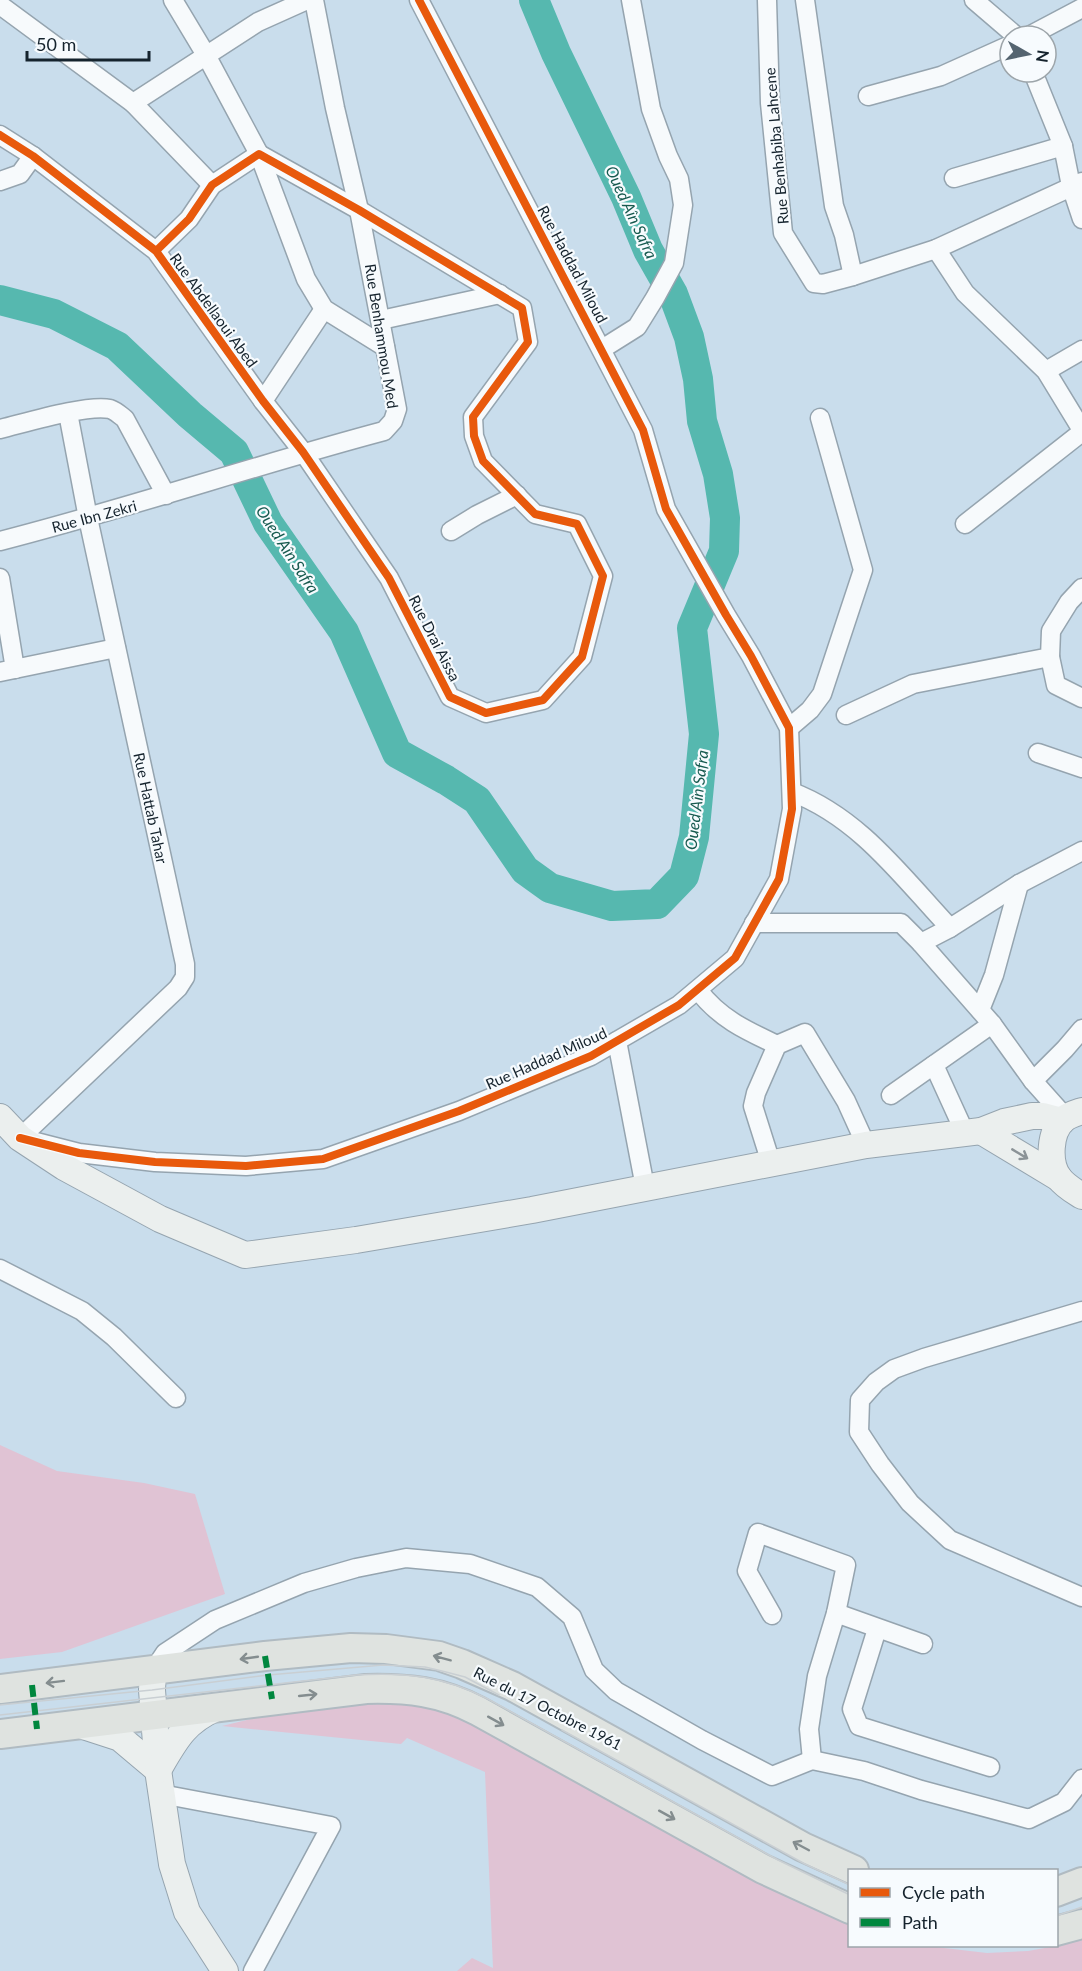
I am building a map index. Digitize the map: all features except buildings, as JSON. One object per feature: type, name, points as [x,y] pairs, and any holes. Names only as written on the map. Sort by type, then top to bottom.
[{"type":"main road","points":[[0,1117],[20,1138],[64,1167],[160,1218],[245,1255],[356,1240],[532,1210],[866,1145],[973,1132],[1032,1116],[1070,1117]]},
{"type":"main road","points":[[1070,1117],[1056,1131],[1052,1149],[1054,1169],[1069,1188],[1082,1196]]},
{"type":"main road","points":[[973,1132],[1059,1178]]},
{"type":"main road","name":"Rue du 17 Octobre 1961","points":[[0,1689],[265,1656],[351,1648],[386,1649],[439,1656],[512,1686],[803,1847],[852,1869]]},
{"type":"main road","points":[[153,1671],[153,1715],[159,1782],[172,1864],[187,1912],[225,1971]]},
{"type":"main road","points":[[0,1734],[366,1689],[396,1688],[441,1695],[478,1711],[763,1869],[848,1909]]},
{"type":"main road","points":[[159,1782],[177,1736],[199,1715],[216,1708]]},
{"type":"main road","points":[[80,1725],[120,1738],[159,1782]]},
{"type":"main road","points":[[1058,1891],[1082,1882]]},
{"type":"main road","points":[[1058,1930],[1082,1924]]},
{"type":"street","points":[[173,0],[206,55],[259,154],[306,279],[324,309],[385,347]]},
{"type":"street","points":[[133,103],[258,22],[307,0]]},
{"type":"street","points":[[314,0],[335,108],[359,210]]},
{"type":"street","name":"Rue Haddad Miloud","points":[[20,1138],[79,1153],[155,1162],[246,1166],[323,1159],[459,1112],[591,1056],[679,1005],[735,958],[779,879],[792,809],[789,728],[751,656],[666,509],[643,430],[419,0]]},
{"type":"street","points":[[602,350],[637,327],[655,298],[674,263],[683,205],[680,179],[668,156],[651,109],[631,0]]},
{"type":"street","name":"Rue Benhabiba Lahcene","points":[[767,0],[770,103],[783,233],[814,283],[823,284],[853,276]]},
{"type":"street","points":[[805,0],[834,206],[844,235],[853,276],[936,249],[1077,184]]},
{"type":"street","points":[[974,0],[1002,24]]},
{"type":"street","points":[[0,4],[133,103],[212,184]]},
{"type":"street","points":[[1052,24],[1082,8]]},
{"type":"street","points":[[868,96],[941,76],[998,50]]},
{"type":"street","points":[[1038,84],[1077,184],[1082,219]]},
{"type":"street","name":"Rue Abdellaoui Abed","points":[[0,135],[33,156],[156,251],[263,400],[295,455]]},
{"type":"street","points":[[954,178],[1063,146]]},
{"type":"street","points":[[156,251],[189,219],[212,184],[259,154]]},
{"type":"street","name":"Rue Drai Aissa","points":[[259,154],[359,210],[522,308],[528,342],[473,417],[474,436],[483,461],[535,514],[577,524],[603,576],[582,657],[543,700],[486,713],[450,698],[389,578],[295,455]]},
{"type":"street","points":[[0,181],[20,174],[33,156]]},
{"type":"street","name":"Rue Benhammou Med","points":[[187,489],[384,430],[393,421],[397,409],[359,210]]},
{"type":"street","points":[[936,249],[965,293],[1046,371],[1082,431],[965,524]]},
{"type":"street","points":[[381,320],[500,294]]},
{"type":"street","points":[[263,400],[324,309]]},
{"type":"street","points":[[1046,371],[1082,350]]},
{"type":"street","points":[[0,429],[68,413],[106,408],[116,411],[124,419],[166,495]]},
{"type":"street","name":"Rue Hattab Tahar","points":[[20,1138],[178,988],[185,977],[185,964],[88,518],[68,413]]},
{"type":"street","points":[[789,728],[810,710],[822,694],[863,570],[820,418]]},
{"type":"street","name":"Rue Ibn Zekri","points":[[0,541],[187,489]]},
{"type":"street","points":[[452,531],[477,515],[517,495]]},
{"type":"street","points":[[0,578],[8,670],[116,648]]},
{"type":"street","points":[[1082,588],[1069,602],[1051,631],[1050,657],[1056,685],[1082,698]]},
{"type":"street","points":[[846,715],[913,684],[1050,657]]},
{"type":"street","points":[[1038,753],[1082,768]]},
{"type":"street","points":[[792,792],[827,809],[866,837],[950,928]]},
{"type":"street","points":[[921,943],[950,928],[1019,884],[1082,851]]},
{"type":"street","points":[[891,1095],[934,1065],[986,1017],[994,975],[1019,884]]},
{"type":"street","points":[[754,924],[901,923],[986,1017],[1033,1081],[1070,1117]]},
{"type":"street","points":[[698,990],[710,1006],[734,1023],[777,1045]]},
{"type":"street","points":[[1033,1081],[1082,1029]]},
{"type":"street","points":[[771,1163],[753,1106],[756,1093],[777,1045],[805,1033],[846,1101],[866,1145]]},
{"type":"street","points":[[617,1041],[645,1187]]},
{"type":"street","points":[[934,1065],[973,1132]]},
{"type":"street","points":[[0,1269],[82,1311],[114,1337],[176,1398]]},
{"type":"street","points":[[1082,1311],[894,1369],[876,1382],[860,1400],[860,1432],[880,1464],[910,1503],[950,1540],[1082,1597]]},
{"type":"street","points":[[772,1615],[747,1571],[758,1533],[846,1565],[836,1613],[817,1676],[809,1729],[812,1760]]},
{"type":"street","points":[[153,1671],[165,1653],[215,1620],[304,1582],[406,1558],[470,1564],[537,1587],[572,1617],[594,1670],[616,1691],[702,1740],[772,1776],[812,1760],[864,1771],[921,1790],[1029,1819],[1064,1802],[1082,1779]]},
{"type":"street","points":[[836,1613],[924,1644]]},
{"type":"street","points":[[877,1629],[852,1709],[859,1726],[990,1767]]},
{"type":"street","points":[[159,1782],[331,1826],[253,1971]]},
{"type":"shaded area","points":[[0,1445],[57,1471],[144,1483],[195,1494],[225,1594],[62,1652],[0,1659]]},
{"type":"shaded area","points":[[412,1700],[468,1722],[530,1754],[750,1877],[848,1923],[848,1947],[936,1947],[987,1953],[1028,1951],[1058,1947],[1058,1944],[1082,1935],[1082,1971],[457,1971],[472,1958],[493,1968],[485,1772],[407,1738],[401,1744],[222,1726],[325,1701]]},
{"type":"waterway","name":"Oued Aîn Safra","points":[[0,300],[54,314],[117,346],[190,415],[234,452],[268,523],[344,632],[397,753],[477,800],[525,870],[550,888],[612,906],[657,904],[684,876],[694,837],[704,734],[692,628],[724,551],[725,518],[718,474],[702,421],[698,379],[689,337],[673,294],[648,250],[626,197],[556,53],[534,0]]},
{"type":"tram line","points":[[0,1705],[152,1690],[268,1675],[383,1665],[425,1667],[446,1672],[465,1677],[499,1695]]},
{"type":"tram line","points":[[0,1715],[356,1675],[391,1674],[424,1677],[455,1685],[488,1699],[778,1860],[848,1894]]},
{"type":"tram line","points":[[562,1730],[805,1864],[848,1884]]},
{"type":"tram line","points":[[1058,1915],[1082,1907]]},
{"type":"marked path","points":[[265,1656],[272,1699]]},
{"type":"marked path","points":[[32,1685],[37,1729]]},
{"type":"cycle path","points":[[20,1138],[79,1153],[155,1162],[246,1166],[323,1159],[459,1111],[591,1056],[679,1005],[735,958],[779,879],[792,809],[789,728],[751,656],[666,509],[643,430],[419,0]]},
{"type":"cycle path","points":[[0,135],[33,156],[156,251],[263,401],[303,452],[389,578],[450,697],[486,713],[543,700],[582,657],[603,576],[577,524],[535,514],[483,461],[474,436],[473,417],[528,342],[522,308],[359,210],[259,154],[212,185],[189,219],[156,251]]}]
